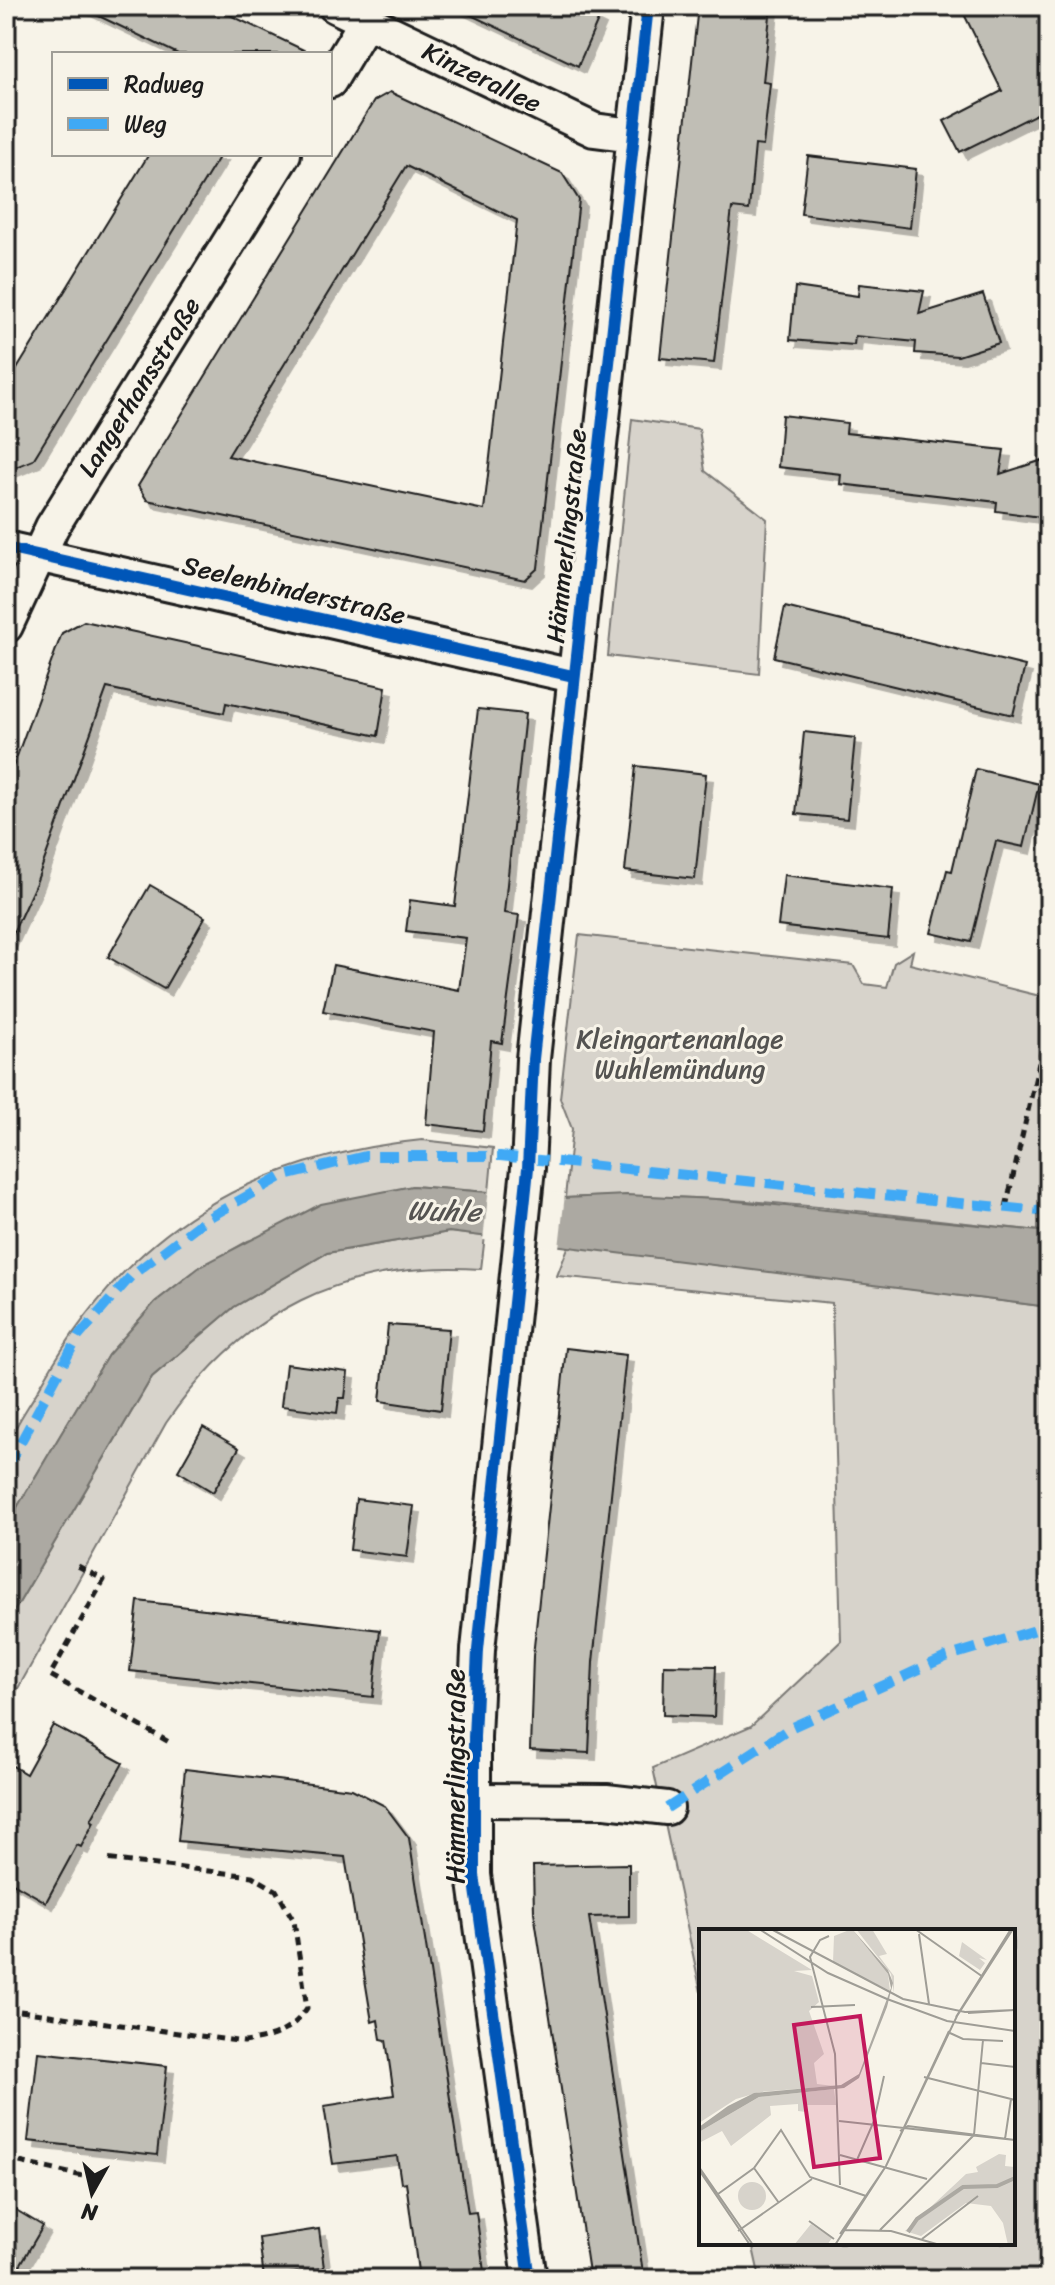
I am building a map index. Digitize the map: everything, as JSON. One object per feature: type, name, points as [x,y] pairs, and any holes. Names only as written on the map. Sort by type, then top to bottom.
[{"type":"street","name":"Kinzerallee","points":[[335,6],[594,130],[633,135]]},
{"type":"street","name":"Hämmerlingstraße","points":[[530,2279],[474,1875],[478,1650],[528,1168],[533,1059],[648,6]]},
{"type":"street","points":[[332,78],[366,21]]},
{"type":"street","name":"Langerhansstraße","points":[[6,626],[37,554],[283,156]]},
{"type":"street","name":"Seelenbinderstraße","points":[[6,548],[573,676]]},
{"type":"street","name":"Hämmerlingstraße","points":[[474,1800],[606,1801],[667,1808]]},
{"type":"path","points":[[1006,1207],[1049,1019]]},
{"type":"path","points":[[78,1566],[104,1580],[50,1675],[169,1742]]},
{"type":"path","points":[[20,2011],[244,2042],[273,2037],[297,2023],[307,2008],[294,1921],[276,1890],[252,1876],[105,1859]]},
{"type":"path","points":[[6,2159],[87,2177]]},
{"type":"green space","points":[[632,419],[699,429],[705,471],[767,519],[759,674],[608,656]]},
{"type":"green space","name":"Kleingartenanlage Wuhlemündung","points":[[579,935],[853,965],[864,984],[887,987],[894,963],[913,951],[910,964],[1044,997],[1049,975],[1049,1232],[747,1201],[565,1198],[572,1129],[560,1098]]},
{"type":"green space","points":[[422,1140],[493,1148],[489,1192],[412,1186],[248,1241],[192,1273],[155,1302],[108,1355],[6,1526],[4,1464],[14,1431],[76,1330],[113,1283],[154,1244],[200,1211],[249,1184],[302,1164],[360,1149]]},
{"type":"green space","points":[[449,1232],[485,1236],[481,1269],[431,1268],[385,1273],[341,1284],[301,1300],[264,1322],[229,1350],[196,1384],[166,1423],[6,1710],[6,1625],[152,1377],[234,1307],[327,1253]]},
{"type":"green space","points":[[569,1245],[1049,1307],[1049,2279],[760,2279],[752,2245],[1015,2245],[1015,1929],[699,1929],[699,1983],[653,1768],[751,1726],[841,1641],[832,1303],[557,1276]]},
{"type":"water","name":"Wuhle","points":[[412,1186],[565,1198],[626,1195],[716,1199],[1049,1232],[1049,1307],[449,1232],[327,1253],[234,1307],[152,1377],[6,1625],[6,1526],[108,1355],[155,1302],[201,1266],[321,1204]]},
{"type":"pier","points":[[489,1188],[565,1194],[559,1248],[483,1240]]},
{"type":"building","points":[[78,6],[211,6],[308,52],[174,52]]},
{"type":"building","points":[[452,6],[575,6],[599,18],[578,66]]},
{"type":"building","points":[[698,6],[771,6],[763,82],[770,83],[763,146],[755,145],[749,210],[732,208],[714,363],[660,358]]},
{"type":"building","points":[[960,6],[1049,6],[1049,108],[960,152],[944,121],[1002,91]]},
{"type":"building","points":[[390,92],[562,173],[579,200],[538,568],[525,580],[147,500],[138,486],[374,101]],"holes":[[[406,166],[517,220],[484,510],[228,456]]]},
{"type":"building","points":[[148,156],[220,156],[33,460],[6,471],[9,382]]},
{"type":"building","points":[[808,156],[916,169],[910,228],[801,214]]},
{"type":"building","points":[[859,284],[924,291],[919,314],[983,294],[999,343],[958,356],[915,353],[916,342],[855,336],[854,345],[790,340],[795,287],[858,296]]},
{"type":"building","points":[[782,415],[847,423],[846,433],[1004,450],[1000,474],[1049,458],[1049,518],[996,511],[997,502],[840,484],[841,474],[778,467]]},
{"type":"building","points":[[785,607],[1025,666],[1013,715],[774,657]]},
{"type":"building","points":[[84,621],[386,687],[378,736],[226,703],[224,713],[107,688],[36,883],[6,948],[6,786],[62,633]]},
{"type":"building","points":[[478,709],[525,714],[504,913],[519,915],[502,1043],[491,1041],[483,1131],[426,1124],[434,1032],[323,1011],[333,965],[459,990],[466,938],[406,931],[410,900],[455,906]]},
{"type":"building","points":[[804,732],[855,738],[847,819],[796,814]]},
{"type":"building","points":[[636,766],[706,774],[695,879],[625,871]]},
{"type":"building","points":[[976,769],[1039,784],[1024,847],[996,841],[971,942],[931,933],[947,870],[952,871]]},
{"type":"building","points":[[784,875],[893,889],[888,939],[778,926]]},
{"type":"building","points":[[150,885],[205,917],[164,989],[108,957]]},
{"type":"building","points":[[388,1325],[449,1329],[441,1410],[380,1401]]},
{"type":"building","points":[[566,1348],[626,1355],[593,1662],[589,1753],[530,1750],[533,1656]]},
{"type":"building","points":[[286,1364],[348,1372],[345,1398],[339,1398],[337,1413],[281,1406]]},
{"type":"building","points":[[203,1427],[239,1448],[213,1492],[178,1471]]},
{"type":"building","points":[[356,1499],[414,1506],[407,1557],[350,1550]]},
{"type":"building","points":[[138,1601],[380,1630],[373,1697],[130,1671]]},
{"type":"building","points":[[664,1665],[716,1666],[714,1717],[663,1715]]},
{"type":"building","points":[[53,1725],[123,1763],[91,1820],[94,1822],[81,1847],[77,1845],[46,1902],[6,1879],[6,1762],[26,1774]]},
{"type":"building","points":[[185,1769],[352,1789],[385,1806],[409,1838],[468,2213],[476,2212],[485,2279],[419,2279],[406,2182],[401,2183],[397,2156],[333,2164],[324,2106],[394,2095],[386,2040],[381,2039],[378,2020],[372,2022],[345,1857],[178,1841]]},
{"type":"building","points":[[629,1864],[629,1916],[589,1917],[644,2279],[590,2279],[534,1912],[533,1866]]},
{"type":"building","points":[[38,2052],[167,2066],[157,2155],[28,2141]]},
{"type":"building","points":[[6,2204],[43,2226],[12,2279],[6,2279]]},
{"type":"building","points":[[319,2229],[324,2268],[264,2278],[259,2238]]},
{"type":"marked path","points":[[6,1469],[78,1337],[131,1276],[203,1221],[281,1177],[365,1156],[500,1156],[1049,1212]]},
{"type":"marked path","points":[[667,1808],[790,1728],[946,1657],[1049,1626]]},
{"type":"cycle path","points":[[530,2279],[474,1875],[474,1737],[478,1650],[528,1168],[533,1059],[648,6]]},
{"type":"cycle path","points":[[6,548],[573,676]]}]
